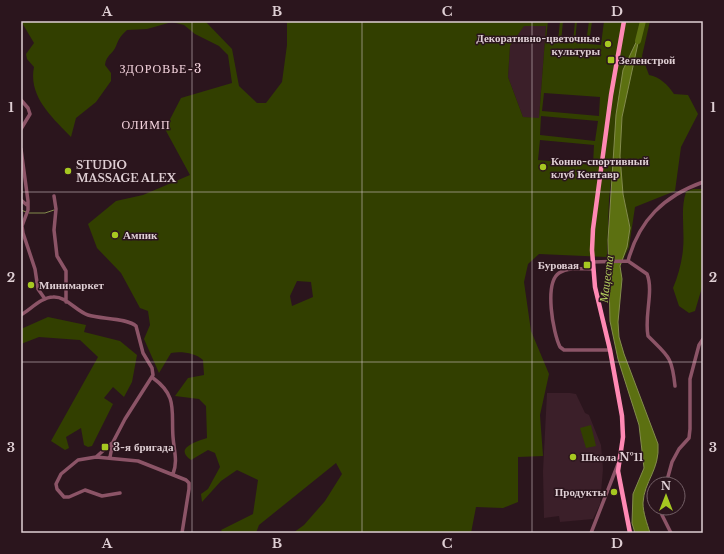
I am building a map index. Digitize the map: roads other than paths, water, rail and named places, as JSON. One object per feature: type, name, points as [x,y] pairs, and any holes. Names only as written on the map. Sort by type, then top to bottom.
[{"type":"main road","points":[[624,21],[613,80],[593,229],[592,262],[598,300],[610,350],[623,427],[618,464],[624,510],[630,533]]},
{"type":"street","points":[[21,100],[29,110],[29,117],[21,129]]},
{"type":"street","points":[[21,149],[28,206],[23,223],[23,233],[35,269],[38,289],[45,299]]},
{"type":"street","points":[[626,261],[635,239],[658,206],[687,187],[703,182]]},
{"type":"street","points":[[54,196],[56,209],[54,230],[57,256],[66,271],[66,302]]},
{"type":"street","points":[[21,200],[28,206]]},
{"type":"street","points":[[592,262],[626,261],[647,274],[649,283],[646,324],[648,336],[665,352],[671,362],[675,386]]},
{"type":"street","points":[[593,268],[566,270],[558,273],[554,278],[551,295],[556,334],[560,347],[564,350],[610,350]]},
{"type":"street","points":[[21,314],[45,299],[58,297],[86,315],[134,324],[137,329],[143,353],[152,368],[152,378],[125,419],[113,442],[110,457]]},
{"type":"street","points":[[668,476],[672,462],[679,448],[689,438],[690,379],[698,347],[703,339]]},
{"type":"street","points":[[152,378],[164,388],[173,408],[173,438],[176,457],[173,474]]},
{"type":"street","points":[[96,457],[113,442]]},
{"type":"street","points":[[120,493],[102,496],[85,490],[64,497],[57,489],[56,481],[65,470],[80,458],[96,457],[138,460],[173,474],[186,480],[189,485],[182,533]]},
{"type":"street","points":[[591,533],[618,464]]},
{"type":"street","points":[[662,516],[671,533]]},
{"type":"waterway","name":"Мацеста","points":[[638,41],[643,21]]},
{"type":"waterway","points":[[21,210],[26,212]]},
{"type":"waterway","points":[[29,213],[45,213],[54,210]]},
{"type":"place","name":"Декоративно-цветочные культуры","points":[[608,44]]},
{"type":"place","name":"Зеленстрой","points":[[611,60]]},
{"type":"place","name":"Конно-спортивный клуб Кентавр","points":[[543,167]]},
{"type":"place","name":"STUDIO MASSAGE ALEX","points":[[68,171]]},
{"type":"place","name":"Ампик","points":[[115,235]]},
{"type":"place","name":"Буровая","points":[[587,265]]},
{"type":"place","name":"Минимаркет","points":[[31,285]]},
{"type":"place","name":"3-я бригада","points":[[105,447]]},
{"type":"place","name":"Школа №11","points":[[573,457]]},
{"type":"place","name":"Продукты","points":[[614,492]]},
{"type":"district","name":"ЗДОРОВЬЕ-3","points":[[161,68]]},
{"type":"district","name":"ОЛИМП","points":[[146,124]]}]
